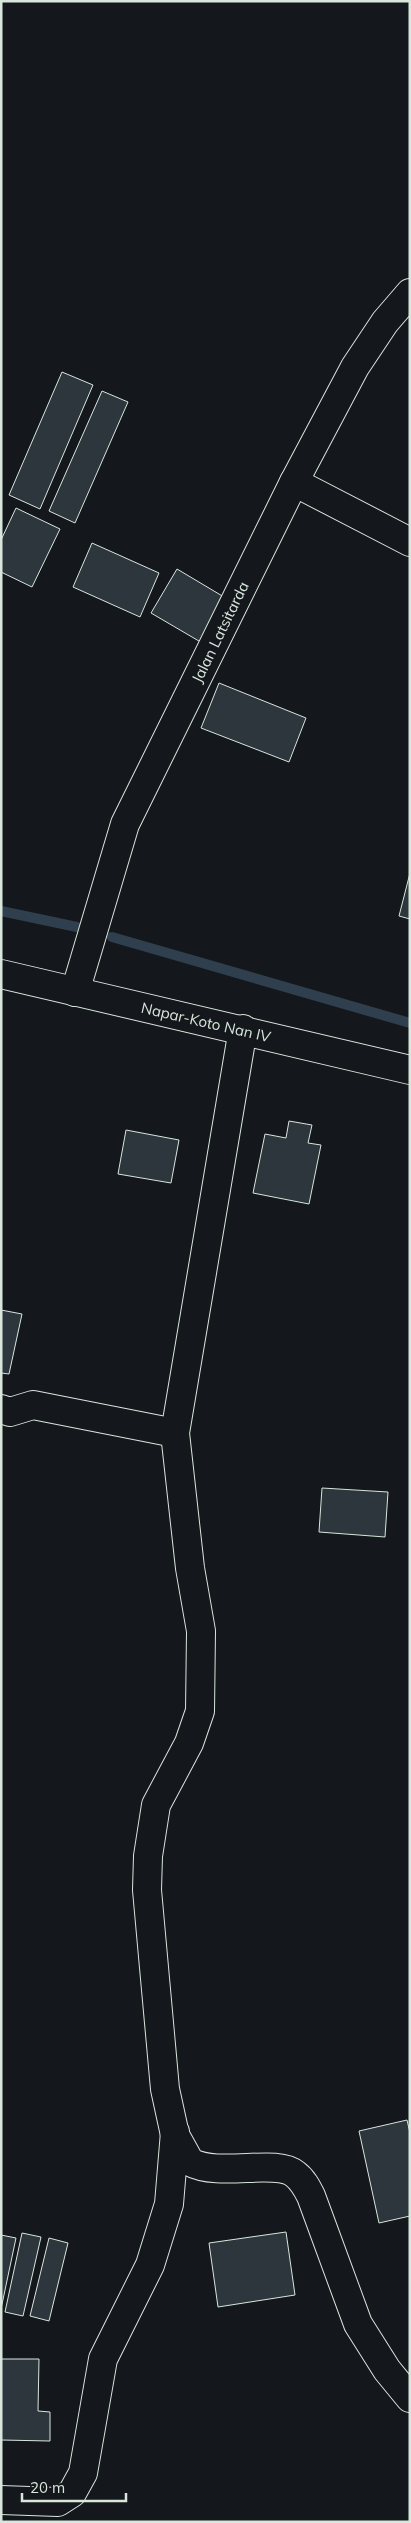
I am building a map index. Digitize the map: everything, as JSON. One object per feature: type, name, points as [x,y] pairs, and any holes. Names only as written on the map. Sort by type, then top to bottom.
[{"type":"street","name":"Jalan Latsitarda","points":[[75,992],[125,824],[294,482],[356,368],[385,322],[410,293]]},
{"type":"street","points":[[294,482],[410,542]]},
{"type":"street","name":"Napar-Koto Nan IV","points":[[1,974],[410,1070]]},
{"type":"street","points":[[243,1030],[176,1433],[190,1568],[201,1631],[202,1693],[195,1729],[156,1805],[148,1856],[148,1905],[165,2089],[175,2131],[190,2162],[211,2170],[276,2168],[294,2172],[304,2183],[311,2196],[358,2324],[387,2370],[410,2398]]},
{"type":"street","points":[[1,1409],[10,1412],[33,1405],[176,1433]]},
{"type":"street","points":[[1,2500],[58,2512],[72,2493],[83,2473],[103,2359],[150,2265],[169,2204],[175,2131]]},
{"type":"building","points":[[62,372],[93,385],[40,509],[9,495]]},
{"type":"building","points":[[102,391],[128,402],[75,523],[49,511]]},
{"type":"building","points":[[16,508],[60,529],[32,587],[1,572],[1,540]]},
{"type":"building","points":[[92,543],[159,573],[140,617],[73,587]]},
{"type":"building","points":[[177,569],[229,600],[204,644],[151,613]]},
{"type":"building","points":[[219,683],[306,718],[289,762],[201,728]]},
{"type":"building","points":[[410,873],[410,919],[399,916]]},
{"type":"building","points":[[289,1121],[312,1125],[308,1143],[321,1145],[309,1204],[253,1193],[265,1134],[286,1138]]},
{"type":"building","points":[[126,1130],[179,1140],[171,1183],[118,1174]]},
{"type":"building","points":[[1,1310],[22,1314],[9,1374],[1,1373]]},
{"type":"building","points":[[322,1488],[388,1492],[385,1537],[319,1532]]},
{"type":"building","points":[[407,2120],[410,2133],[410,2216],[379,2223],[359,2131]]},
{"type":"building","points":[[286,2232],[295,2295],[218,2307],[209,2243]]},
{"type":"building","points":[[22,2233],[41,2237],[23,2316],[5,2312]]},
{"type":"building","points":[[1,2235],[16,2238],[1,2309]]},
{"type":"building","points":[[49,2238],[68,2243],[49,2321],[30,2316]]},
{"type":"building","points":[[1,2359],[39,2359],[38,2411],[50,2412],[50,2441],[1,2440]]},
{"type":"waterway","points":[[1,911],[77,927]]},
{"type":"waterway","points":[[112,937],[410,1023]]}]
